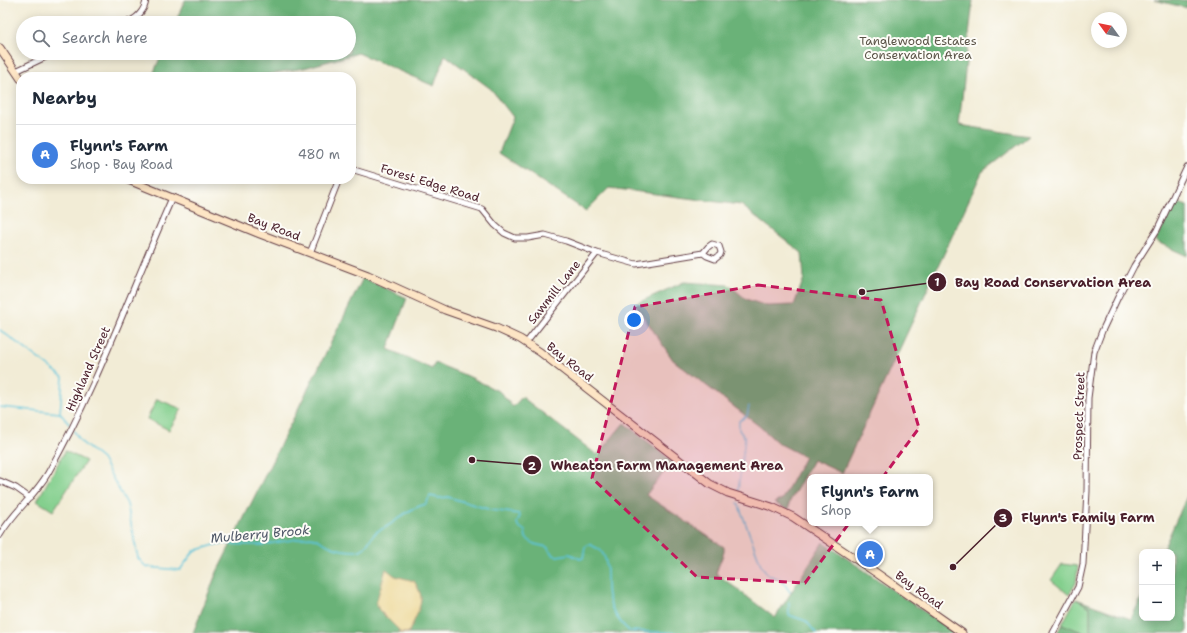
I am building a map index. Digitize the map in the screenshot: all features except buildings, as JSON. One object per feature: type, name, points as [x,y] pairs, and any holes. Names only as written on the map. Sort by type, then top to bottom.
[{"type":"main road","points":[[0,48],[16,71]]},
{"type":"main road","name":"Bay Road","points":[[138,184],[368,275],[445,310],[496,328],[526,343],[540,352],[710,484],[728,493],[772,507],[793,517],[962,633]]},
{"type":"street","points":[[136,16],[142,12],[146,0]]},
{"type":"street","points":[[16,71],[39,60]]},
{"type":"street","name":"Prospect Street","points":[[1053,633],[1078,587],[1083,564],[1087,491],[1088,398],[1094,352],[1100,335],[1118,297],[1134,266],[1157,230],[1187,167]]},
{"type":"street","name":"Forest Edge Road","points":[[356,171],[482,209],[491,218],[495,225],[504,233],[515,238],[528,238],[545,235],[597,253],[636,264],[703,252]]},
{"type":"street","points":[[310,253],[337,184]]},
{"type":"street","name":"Highland Street","points":[[0,535],[15,514],[39,487],[51,468],[90,390],[172,198]]},
{"type":"street","name":"Sawmill Lane","points":[[526,343],[597,253]]},
{"type":"street","points":[[0,481],[16,488],[30,498]]},
{"type":"highlighted area","points":[[758,285],[881,300],[919,428],[805,583],[697,577],[592,478],[635,307]]},
{"type":"green space","name":"Tanglewood Estates Conservation Area","points":[[185,0],[973,0],[959,125],[1029,136],[982,172],[842,473],[813,460],[789,503],[789,510],[774,503],[782,499],[805,457],[778,443],[759,426],[673,360],[635,304],[684,282],[729,285],[746,299],[767,306],[794,305],[804,278],[802,253],[741,205],[609,188],[586,211],[499,153],[513,117],[491,89],[445,55],[434,86],[358,53],[356,54],[356,16],[178,16]]},
{"type":"green space","points":[[1154,0],[1187,0],[1187,8]]},
{"type":"green space","points":[[159,60],[333,60],[304,68],[281,72],[154,72]]},
{"type":"green space","points":[[1176,202],[1187,206],[1187,256],[1155,241]]},
{"type":"green space","points":[[363,278],[407,298],[388,349],[432,369],[435,363],[470,377],[500,392],[513,407],[522,397],[597,455],[624,423],[677,465],[668,467],[646,495],[724,547],[724,552],[716,573],[775,618],[823,542],[955,633],[193,633],[216,574]]},
{"type":"green space","points":[[157,399],[182,409],[169,430],[147,419]]},
{"type":"green space","points":[[65,451],[86,461],[53,511],[37,501]]},
{"type":"green space","points":[[1187,496],[1187,633],[1090,633],[1090,607],[1076,599],[1131,619],[1139,602],[1139,621],[1175,621],[1175,549],[1163,549]]},
{"type":"green space","points":[[1062,564],[1078,566],[1076,583],[1069,595],[1051,580]]},
{"type":"green space","points":[[1076,599],[1090,607],[1090,633],[1084,633],[1062,624]]},
{"type":"green space","points":[[1062,624],[1084,633],[1057,633]]},
{"type":"sand","points":[[386,569],[395,576],[414,581],[420,592],[421,599],[419,608],[408,633],[400,633],[398,629],[379,610],[376,603]]},
{"type":"waterway","points":[[0,330],[63,377],[60,413]]},
{"type":"waterway","points":[[738,491],[745,438],[739,430],[739,421],[747,416],[749,406]]},
{"type":"waterway","name":"Mulberry Brook","points":[[0,407],[60,413],[69,424]]},
{"type":"waterway","name":"Mulberry Brook","points":[[74,431],[81,442],[102,459],[127,504],[138,558],[146,567],[180,570],[194,551],[218,544],[261,545],[310,537],[338,549],[356,551],[364,548],[379,530],[385,528],[409,511],[426,504],[430,496],[439,498],[448,497],[491,510],[519,514],[520,516],[517,523],[518,526],[525,531],[526,538],[534,544],[547,547],[553,555],[557,556],[570,554],[580,559],[583,558],[585,547],[589,544],[598,548],[603,555],[607,566],[607,591],[609,601],[619,620],[625,627],[629,631],[682,633]]},
{"type":"waterway","points":[[738,503],[761,565],[768,575],[781,579],[790,592]]},
{"type":"waterway","points":[[789,602],[789,615],[806,621],[816,633]]},
{"type":"place","name":"Bay Road Conservation Area","points":[[862,292]]},
{"type":"place","name":"Wheaton Farm Management Area","points":[[472,460]]},
{"type":"place","name":"Flynn's Farm","points":[[870,554]]},
{"type":"place","name":"Flynn's Family Farm","points":[[953,567]]}]
